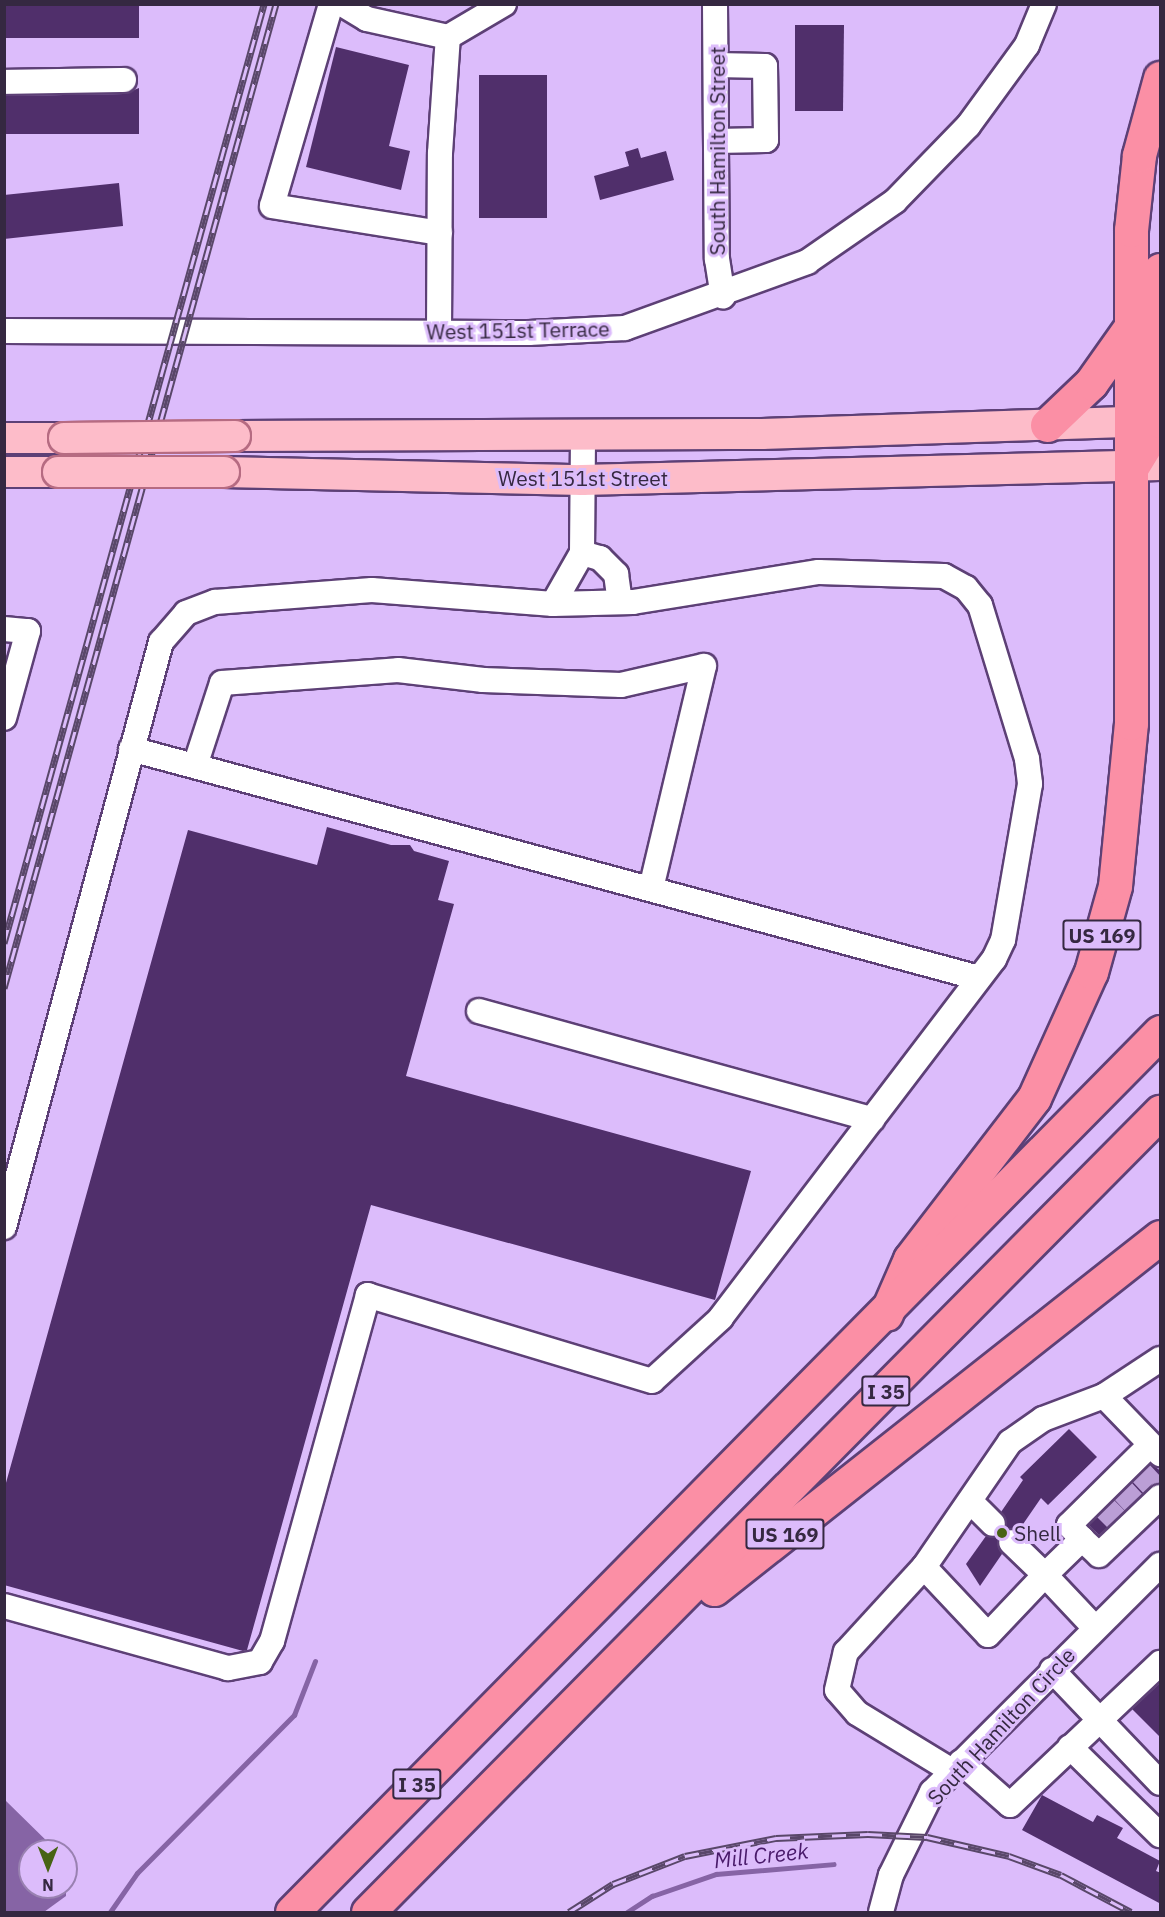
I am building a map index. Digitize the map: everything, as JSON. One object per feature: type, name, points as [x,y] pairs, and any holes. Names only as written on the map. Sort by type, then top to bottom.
[{"type":"highway","points":[[1151,422],[1132,326],[1134,188],[1161,78]]},
{"type":"highway","points":[[1146,466],[1161,270]]},
{"type":"highway","points":[[1047,425],[1091,383],[1132,326]]},
{"type":"highway","name":"US 169","points":[[886,1314],[910,1259],[1034,1098],[1075,1014],[1104,928],[1127,801],[1146,466]]},
{"type":"highway","name":"I 35","points":[[292,1912],[886,1314],[1161,1032]]},
{"type":"highway","name":"I 35","points":[[368,1912],[611,1670],[1161,1112]]},
{"type":"highway","name":"US 169","points":[[611,1670],[1161,1237]]},
{"type":"main road","name":"West 151st Street","points":[[4,438],[584,434],[1151,422]]},
{"type":"main road","name":"West 151st Street","points":[[4,471],[224,472],[582,480],[1146,466]]},
{"type":"street","points":[[331,4],[272,206],[440,233]]},
{"type":"street","points":[[342,4],[367,19],[448,37],[504,4]]},
{"type":"street","name":"South Hamilton Street","points":[[715,4],[716,141],[723,297]]},
{"type":"street","name":"West 151st Terrace","points":[[4,331],[439,332],[625,328],[723,297],[807,262],[895,201],[968,126],[1027,45],[1044,4]]},
{"type":"street","points":[[439,332],[440,233],[448,37]]},
{"type":"street","points":[[716,65],[765,66],[766,140],[716,141]]},
{"type":"street","points":[[4,82],[124,80]]},
{"type":"street","points":[[553,604],[582,553],[584,434]]},
{"type":"street","points":[[582,553],[600,558],[616,574],[620,602]]},
{"type":"street","points":[[4,1227],[131,749],[162,642],[186,613],[215,602],[372,590],[553,604],[620,602],[819,572],[914,572],[944,576],[966,588],[990,627],[1030,784],[1003,940],[979,978],[721,1318],[652,1381],[368,1295],[272,1641],[260,1662],[228,1668],[4,1606]]},
{"type":"street","points":[[4,629],[28,631],[6,706]]},
{"type":"street","points":[[195,766],[222,684],[398,670],[483,680],[621,685],[704,666],[651,890]]},
{"type":"street","points":[[131,749],[979,978]]},
{"type":"street","points":[[479,1011],[872,1119]]},
{"type":"street","points":[[1161,1359],[1104,1396],[1043,1419],[1010,1442],[973,1504],[924,1567],[846,1652],[837,1689],[857,1713],[957,1766],[1010,1805],[1161,1663]]},
{"type":"street","points":[[1104,1396],[1128,1498],[1099,1555],[1069,1525],[1128,1498]]},
{"type":"street","points":[[973,1504],[993,1524]]},
{"type":"street","points":[[924,1567],[988,1635],[1082,1539]]},
{"type":"street","points":[[1011,1542],[1095,1628]]},
{"type":"street","name":"South Hamilton Circle","points":[[881,1912],[909,1835],[932,1792],[1052,1670],[1161,1565]]},
{"type":"street","points":[[1052,1670],[1161,1783]]},
{"type":"street","points":[[1071,1747],[1160,1832]]},
{"type":"shaded area","points":[[5,1800],[45,1839],[18,1839],[18,1899],[62,1899],[44,1912],[5,1912]]},
{"type":"building","points":[[4,4],[139,4],[139,38],[4,38]]},
{"type":"building","points":[[795,25],[844,25],[843,111],[795,111]]},
{"type":"building","points":[[336,47],[409,65],[389,146],[410,151],[401,190],[306,167]]},
{"type":"building","points":[[479,75],[547,75],[547,218],[479,218]]},
{"type":"building","points":[[139,88],[139,134],[4,134],[4,96],[124,94]]},
{"type":"building","points":[[638,148],[641,158],[666,151],[674,180],[600,200],[594,176],[629,166],[625,152]]},
{"type":"building","points":[[119,183],[123,226],[4,239],[4,195]]},
{"type":"building","points":[[327,827],[391,845],[410,845],[414,851],[449,861],[438,900],[454,904],[406,1076],[751,1171],[715,1300],[371,1205],[247,1650],[243,1651],[4,1585],[4,1490],[188,830],[317,865]]},
{"type":"building","points":[[1069,1429],[1097,1457],[1048,1505],[1041,1498],[1019,1530],[1006,1529],[1001,1512],[1023,1480],[1020,1477]]},
{"type":"building","name":"Shell","points":[[1151,1464],[1161,1471],[1161,1481],[1099,1535],[1089,1525]]},
{"type":"building","points":[[986,1536],[998,1537],[1002,1554],[980,1586],[966,1564]]},
{"type":"building","points":[[1161,1682],[1161,1738],[1132,1709]]},
{"type":"building","points":[[1042,1795],[1093,1822],[1097,1815],[1123,1828],[1117,1838],[1160,1861],[1156,1871],[1161,1873],[1161,1904],[1022,1830]]},
{"type":"waterway","points":[[110,1912],[137,1873],[294,1715],[315,1661]]},
{"type":"waterway","name":"Mill Creek","points":[[627,1912],[652,1896],[716,1874],[834,1864]]},
{"type":"tunnel","points":[[1140,1472],[1154,1487]]},
{"type":"tunnel","points":[[1122,1490],[1136,1505]]},
{"type":"tunnel","points":[[1105,1508],[1119,1522]]},
{"type":"railway","points":[[4,943],[264,4]]},
{"type":"railway","points":[[4,988],[276,4]]},
{"type":"railway","points":[[569,1912],[613,1884],[685,1856],[776,1838],[868,1834],[927,1837],[1009,1856],[1061,1875],[1131,1912]]},
{"type":"place","name":"Shell","points":[[1002,1533]]}]
